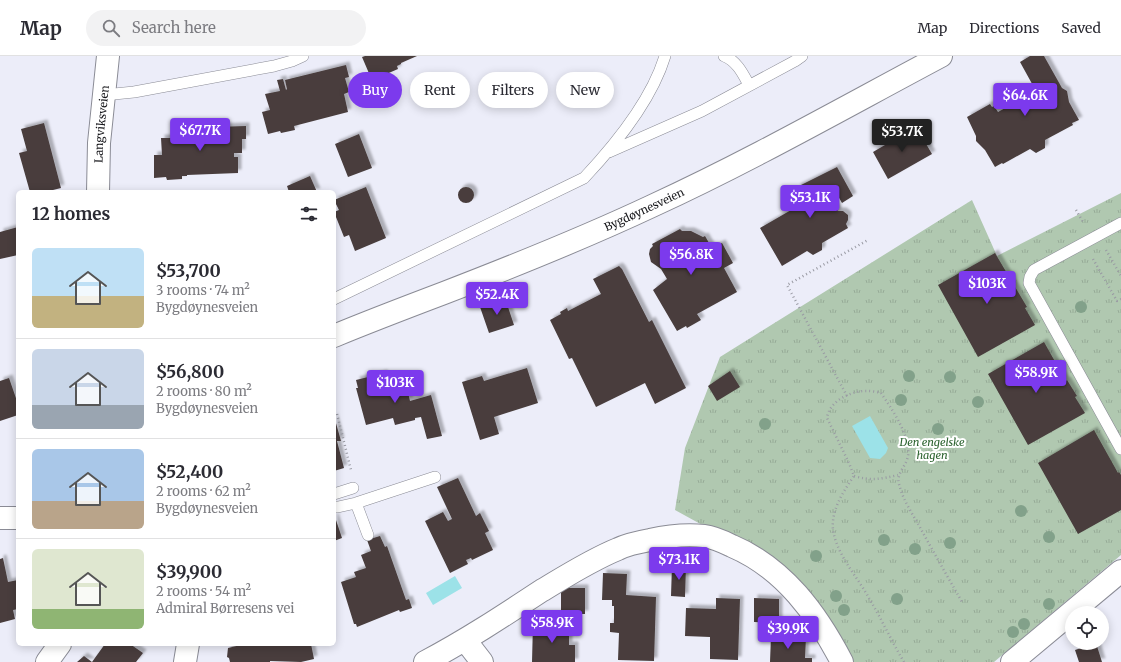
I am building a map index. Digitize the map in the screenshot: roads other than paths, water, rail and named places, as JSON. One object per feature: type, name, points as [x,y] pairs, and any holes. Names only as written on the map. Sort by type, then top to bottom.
[{"type":"street","name":"Langviksveien","points":[[98,190],[99,143],[108,56]]},
{"type":"street","name":"Bygdøynesveien","points":[[336,335],[443,294],[568,243],[657,204],[796,133],[941,56]]},
{"type":"street","points":[[0,518],[16,518]]},
{"type":"street","points":[[425,662],[465,640],[555,583],[602,556],[619,548],[640,542],[663,537],[685,535],[705,536],[725,542],[743,550],[771,568],[789,584],[804,602],[820,624],[842,662]]},
{"type":"street","points":[[1012,662],[1121,572]]},
{"type":"street","points":[[465,640],[482,662]]},
{"type":"street","points":[[47,662],[59,646]]},
{"type":"street","points":[[185,662],[188,646]]},
{"type":"lane","points":[[104,95],[134,92],[274,66],[303,56]]},
{"type":"lane","points":[[336,298],[584,178],[608,152],[638,110],[661,69],[665,56]]},
{"type":"lane","points":[[724,56],[731,59],[742,72],[749,85]]},
{"type":"lane","points":[[608,152],[702,111],[802,56]]},
{"type":"lane","points":[[1121,223],[1034,270],[1030,277],[1029,283],[1121,449]]},
{"type":"lane","points":[[336,507],[435,477]]},
{"type":"lane","points":[[336,493],[353,488]]},
{"type":"lane","points":[[356,502],[368,535]]},
{"type":"water","points":[[870,416],[888,448],[886,453],[880,459],[870,458],[852,426]]},
{"type":"water","points":[[455,576],[462,588],[433,605],[426,593]]},
{"type":"park label","name":"Den engelske hagen","points":[[932,448]]}]
